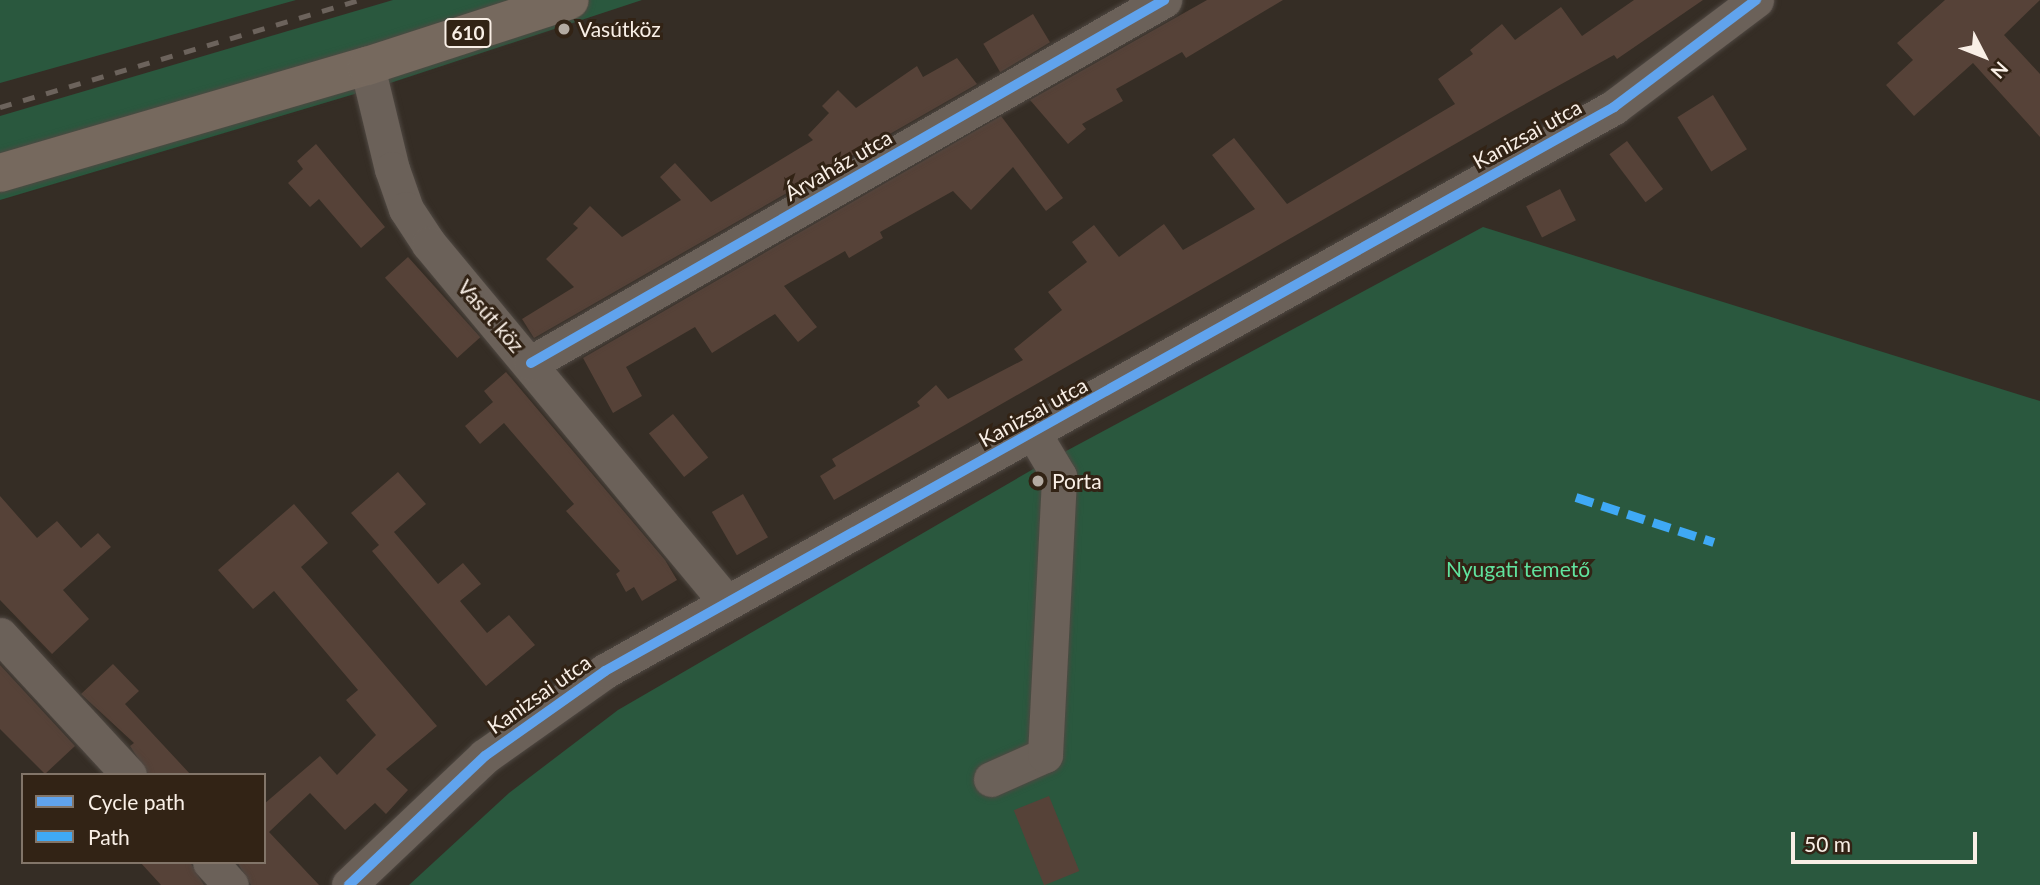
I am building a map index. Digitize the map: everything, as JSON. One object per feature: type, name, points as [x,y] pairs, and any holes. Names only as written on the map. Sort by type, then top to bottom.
[{"type":"main road","name":"610","points":[[0,173],[367,66],[570,0]]},
{"type":"street","name":"Árvaház utca","points":[[531,363],[1164,0]]},
{"type":"street","name":"Kanizsai utca","points":[[349,885],[485,756],[543,712],[726,602],[1034,434],[1614,107],[1756,0]]},
{"type":"street","name":"Vasút köz","points":[[367,66],[406,209],[429,244],[531,363],[726,602]]},
{"type":"street","points":[[991,779],[1045,755],[1059,475],[1034,434]]},
{"type":"street","points":[[0,635],[127,773]]},
{"type":"street","points":[[212,864],[232,885]]},
{"type":"green space","points":[[0,0],[296,0],[0,83]]},
{"type":"green space","points":[[393,0],[642,0],[378,87],[0,200],[0,116]]},
{"type":"green space","name":"Nyugati temető","points":[[1483,227],[2040,401],[2040,885],[409,885],[509,793],[618,710],[1042,464]]},
{"type":"building","points":[[1207,0],[1283,0],[1186,58],[1182,52],[1116,89],[1123,101],[1082,124],[1086,129],[1068,144],[1030,100]]},
{"type":"building","points":[[1634,0],[1703,0],[1617,59],[1614,55],[1511,112],[834,500],[820,476],[836,466],[832,459],[920,406],[917,402],[936,385],[948,399],[1023,360],[1014,349],[1062,310],[1048,292],[1087,262],[1072,242],[1094,225],[1119,257],[1164,224],[1183,250],[1255,209],[1212,155],[1234,138],[1287,204],[1455,104],[1438,79],[1473,54],[1470,50],[1502,24],[1515,40],[1561,7],[1582,36]]},
{"type":"building","points":[[1945,0],[2040,0],[2004,35],[2040,74],[2040,137],[1973,63],[1914,116],[1886,85],[1913,60],[1897,43]]},
{"type":"building","points":[[1033,14],[1050,42],[1000,72],[983,44]]},
{"type":"building","points":[[957,58],[977,84],[534,338],[522,319],[574,287],[546,259],[578,228],[573,224],[590,206],[622,237],[681,200],[660,177],[675,163],[711,202],[813,140],[808,135],[829,113],[822,106],[838,90],[856,108],[917,66],[923,77]]},
{"type":"building","points":[[1713,95],[1747,149],[1711,172],[1677,117]]},
{"type":"building","points":[[1001,116],[1063,198],[1046,211],[1013,167],[971,210],[953,191],[880,232],[883,238],[849,258],[845,251],[784,286],[817,327],[798,342],[775,314],[712,353],[695,327],[626,367],[642,396],[613,413],[583,358]]},
{"type":"building","points":[[1627,141],[1663,189],[1646,202],[1609,154]]},
{"type":"building","points":[[316,144],[385,227],[361,248],[319,199],[310,207],[288,183],[303,169],[297,161]]},
{"type":"building","points":[[1560,189],[1576,220],[1542,237],[1526,206]]},
{"type":"building","points":[[408,257],[480,337],[457,358],[385,278]]},
{"type":"building","points":[[506,372],[665,560],[677,580],[642,601],[634,587],[626,592],[616,574],[620,571],[566,511],[574,504],[504,423],[480,444],[465,426],[493,402],[484,391]]},
{"type":"building","points":[[673,414],[708,458],[684,477],[649,434]]},
{"type":"building","points":[[398,472],[426,504],[394,532],[438,584],[463,563],[481,584],[460,601],[487,633],[509,615],[535,645],[486,686],[372,551],[379,545],[351,513]]},
{"type":"building","points":[[743,494],[768,537],[737,555],[712,512]]},
{"type":"building","points":[[0,496],[37,538],[57,521],[81,548],[98,533],[111,547],[63,590],[89,619],[52,654],[0,600]]},
{"type":"building","points":[[294,504],[328,543],[301,567],[437,726],[386,769],[408,790],[386,814],[375,803],[345,830],[310,793],[269,832],[319,885],[251,885],[238,864],[266,864],[266,802],[320,756],[337,775],[376,735],[346,700],[358,690],[274,591],[253,609],[218,570]]},
{"type":"building","points":[[113,664],[139,691],[125,704],[189,773],[148,773],[130,746],[134,743],[81,694]]},
{"type":"building","points":[[0,665],[75,746],[44,773],[0,729]]},
{"type":"building","points":[[1049,796],[1079,871],[1044,885],[1014,810]]},
{"type":"building","points":[[142,864],[191,864],[204,885],[161,885]]},
{"type":"railway","points":[[0,107],[358,0]]},
{"type":"marked path","points":[[1576,497],[1714,542]]},
{"type":"cycle path","points":[[531,363],[1164,0]]},
{"type":"cycle path","points":[[349,885],[485,756],[605,671],[1614,107],[1756,0]]},
{"type":"place","name":"Vasútköz","points":[[564,29]]},
{"type":"place","name":"Porta","points":[[1038,481]]}]
